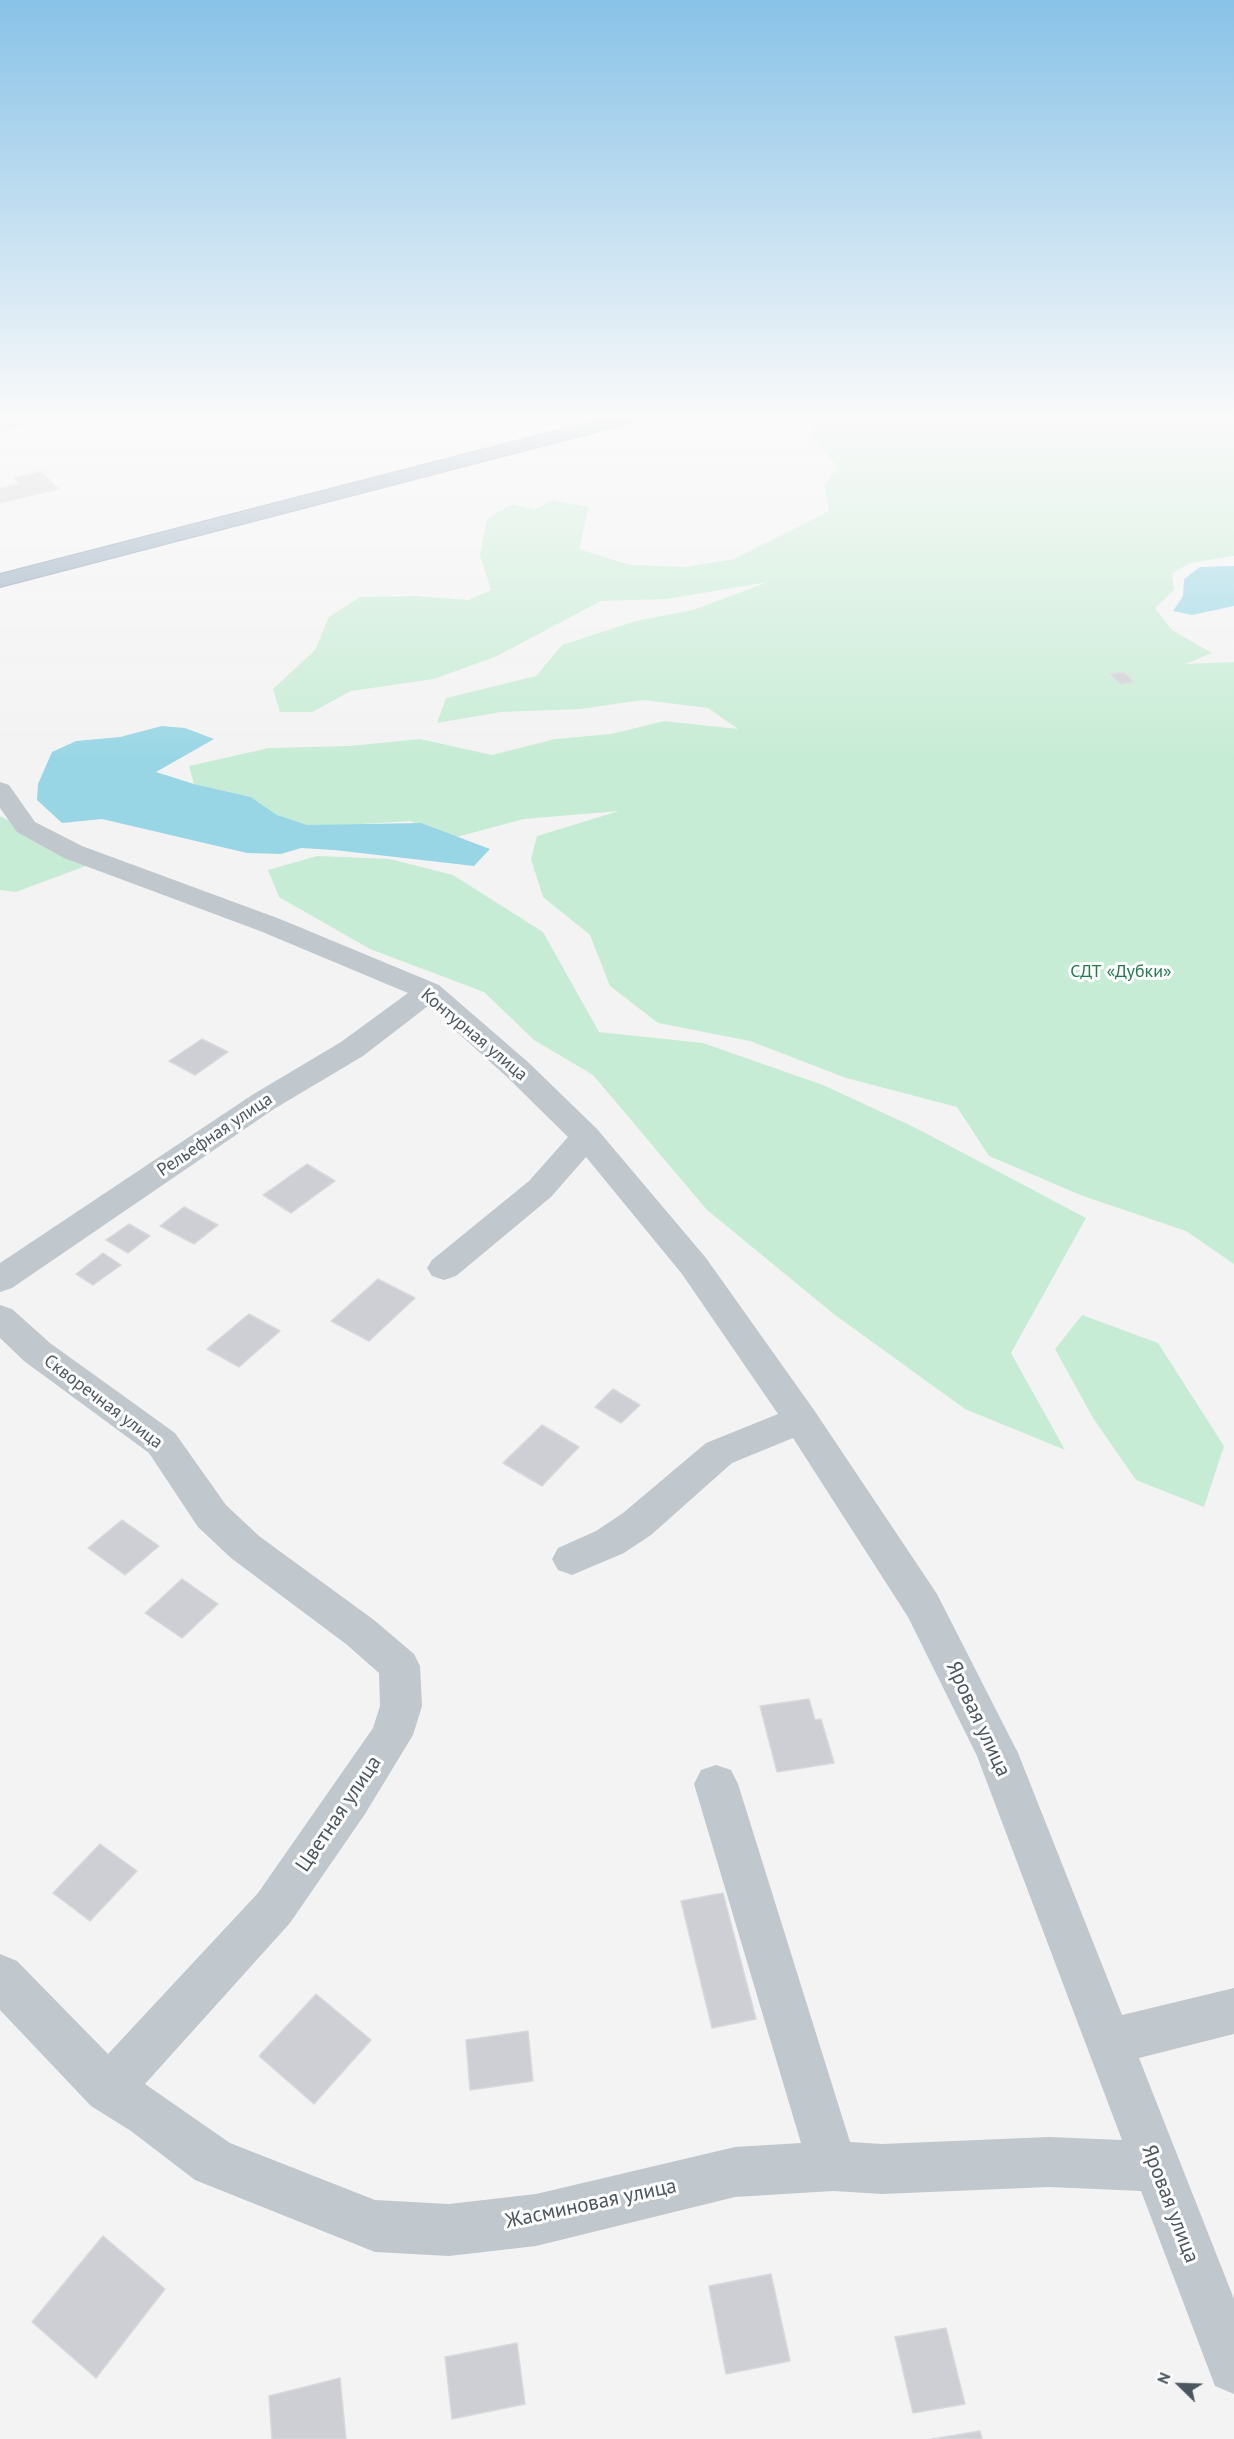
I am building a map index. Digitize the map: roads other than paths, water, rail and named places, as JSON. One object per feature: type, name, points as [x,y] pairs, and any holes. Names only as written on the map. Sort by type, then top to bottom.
[{"type":"highway","points":[[0,581],[193,531]]},
{"type":"street","name":"Контурная улица","points":[[0,789],[26,827],[73,852],[270,925],[429,991],[518,1070],[586,1136],[694,1266],[801,1420]]},
{"type":"street","name":"Рельефная улица","points":[[0,1280],[263,1102],[352,1049],[429,991]]},
{"type":"street","points":[[444,1269],[540,1189],[586,1136]]},
{"type":"street","name":"Скворечная улица","points":[[0,1318],[37,1352],[162,1443],[212,1516],[245,1547]]},
{"type":"street","points":[[572,1559],[610,1542],[636,1524],[718,1453],[801,1420]]},
{"type":"street","name":"Яровая улица","points":[[801,1420],[923,1605],[997,1753],[1234,2367]]},
{"type":"street","name":"Цветная улица","points":[[108,2089],[274,1908],[392,1735],[401,1706],[399,1666],[360,1632],[245,1547]]},
{"type":"street","points":[[716,1784],[833,2166]]},
{"type":"street","name":"Жасминовая улица","points":[[0,1977],[108,2089],[148,2114],[213,2162],[375,2226],[449,2230],[537,2220],[735,2172],[833,2166],[882,2169],[1049,2162],[1155,2167]]},
{"type":"street","points":[[1107,2042],[1234,2012]]},
{"type":"water","points":[[1234,566],[1234,606],[1192,615],[1173,611],[1183,596],[1184,579],[1200,567]]},
{"type":"water","points":[[162,726],[185,728],[214,739],[156,772],[194,784],[251,797],[277,815],[307,825],[421,823],[490,849],[474,866],[301,848],[281,854],[247,853],[102,819],[62,823],[37,800],[38,784],[52,752],[76,741],[120,737]]},
{"type":"park label","name":"СДТ «Дубки»","points":[[1121,972]]}]
